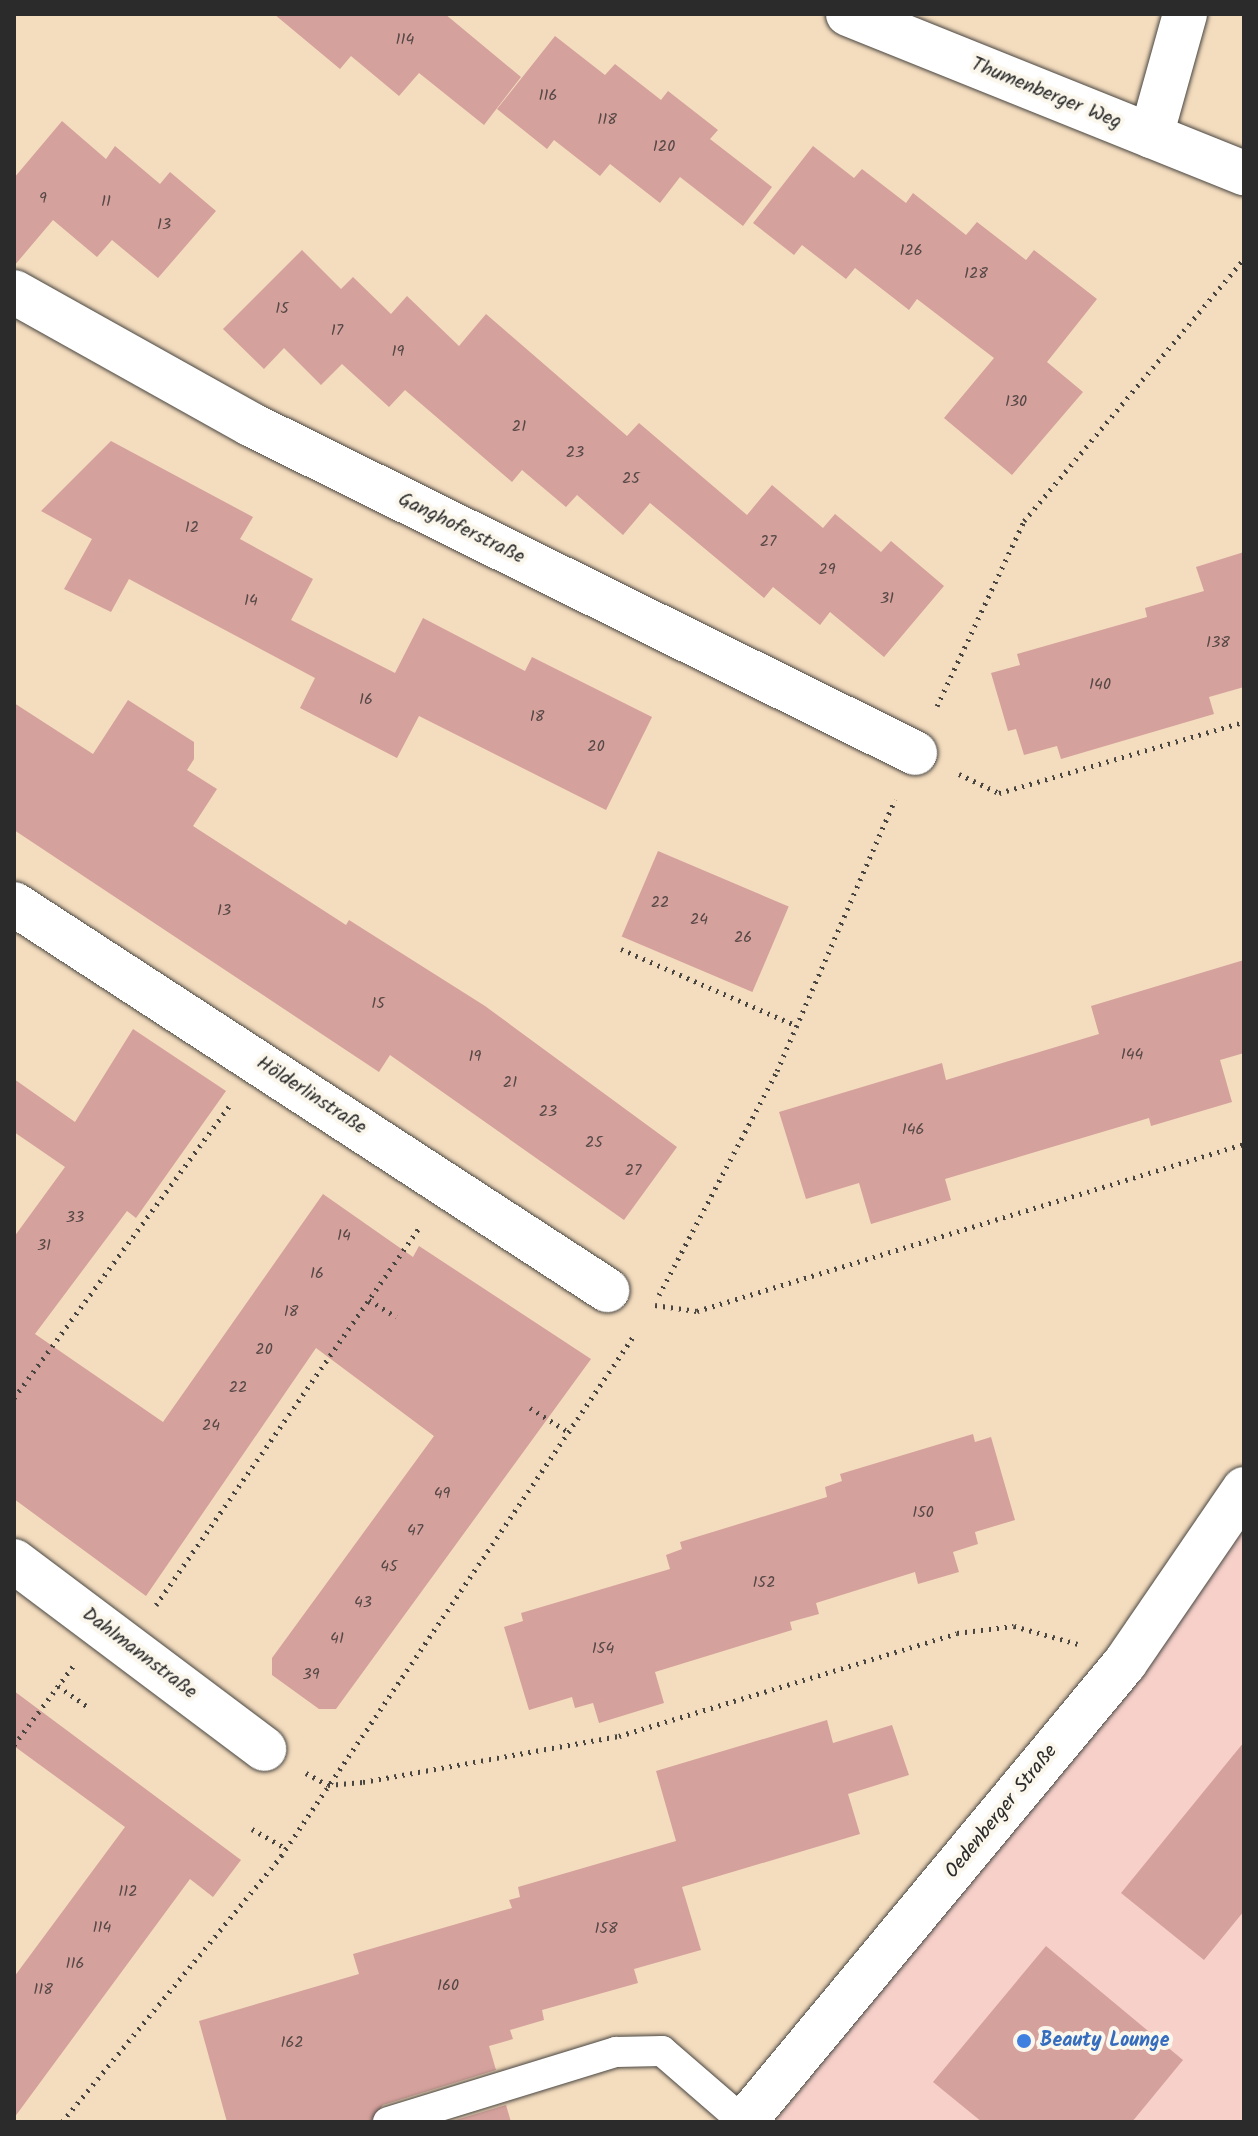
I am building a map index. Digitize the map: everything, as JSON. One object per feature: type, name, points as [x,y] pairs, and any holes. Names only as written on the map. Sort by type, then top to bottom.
[{"type":"street","name":"Thumenberger Weg","points":[[848,14],[1244,173]]},
{"type":"street","points":[[1151,136],[1185,14]]},
{"type":"street","name":"Ganghoferstraße","points":[[14,292],[250,424],[915,753]]},
{"type":"street","name":"Hölderlinstraße","points":[[14,904],[607,1290]]},
{"type":"street","name":"Oedenberger Straße","points":[[744,2122],[1125,1663],[1244,1489]]},
{"type":"street","name":"Dahlmannstraße","points":[[14,1561],[264,1749]]},
{"type":"lane","points":[[388,2122],[616,2052],[662,2051],[744,2122]]},
{"type":"path","points":[[646,1318],[797,1026],[915,753],[1024,521],[1244,259]]},
{"type":"path","points":[[915,753],[999,793],[1244,722]]},
{"type":"path","points":[[621,949],[797,1026]]},
{"type":"path","points":[[14,1398],[229,1106]]},
{"type":"path","points":[[607,1290],[654,1305],[697,1311],[1244,1144]]},
{"type":"path","points":[[14,1745],[58,1686],[115,1636],[369,1300],[449,1186]]},
{"type":"path","points":[[369,1300],[396,1317]]},
{"type":"path","points":[[62,2122],[286,1849],[638,1330]]},
{"type":"path","points":[[530,1408],[570,1433]]},
{"type":"path","points":[[328,1785],[476,1766],[619,1736],[957,1633],[1014,1626],[1048,1632],[1125,1663]]},
{"type":"path","points":[[58,1686],[89,1708]]},
{"type":"path","points":[[252,1829],[286,1849]]},
{"type":"shaded area","points":[[1244,1523],[1244,2122],[775,2122],[1219,1567]]},
{"type":"building","points":[[274,14],[445,14],[521,77],[484,125],[419,73],[399,96],[351,56],[340,69]]},
{"type":"building","points":[[555,36],[605,75],[615,64],[661,100],[668,91],[718,130],[710,139],[772,187],[743,226],[680,177],[660,203],[610,164],[600,176],[554,140],[547,149],[497,109]]},
{"type":"building","points":[[62,121],[106,159],[115,146],[160,184],[170,172],[216,211],[158,278],[112,240],[97,257],[53,220],[14,266],[14,178]]},
{"type":"building","points":[[813,146],[854,178],[862,169],[906,203],[913,193],[966,235],[977,222],[1026,260],[1034,250],[1097,299],[1047,362],[1083,392],[1012,475],[944,418],[994,358],[917,299],[909,310],[855,268],[846,279],[802,245],[794,255],[753,223]]},
{"type":"building","points":[[302,250],[341,289],[353,277],[391,314],[407,296],[459,346],[486,314],[627,436],[639,423],[747,515],[772,485],[823,528],[835,514],[881,552],[891,541],[944,586],[884,657],[830,612],[820,625],[773,587],[764,598],[650,503],[623,535],[577,495],[566,507],[522,470],[512,482],[405,390],[389,407],[342,364],[321,385],[284,348],[264,369],[223,329]]},
{"type":"building","points":[[111,441],[253,517],[240,539],[313,579],[291,620],[395,673],[423,618],[525,671],[532,657],[652,717],[606,810],[419,716],[397,758],[300,708],[315,678],[129,579],[111,612],[64,589],[92,539],[41,511]]},
{"type":"building","points":[[1244,552],[1244,687],[1209,697],[1214,714],[1061,759],[1057,746],[1024,755],[1016,729],[1008,731],[991,673],[1020,665],[1017,654],[1147,617],[1145,608],[1204,591],[1196,567]]},
{"type":"building","points":[[128,700],[194,742],[194,759],[187,770],[217,789],[193,826],[346,925],[349,920],[485,1006],[677,1147],[624,1220],[390,1055],[379,1072],[14,830],[14,703],[93,754]]},
{"type":"building","points":[[658,851],[789,906],[752,992],[622,937]]},
{"type":"building","points":[[1244,960],[1244,1053],[1220,1060],[1232,1102],[1151,1126],[1149,1118],[945,1179],[951,1200],[871,1224],[859,1183],[806,1199],[779,1112],[942,1063],[946,1080],[1099,1034],[1091,1006]]},
{"type":"building","points":[[133,1029],[226,1091],[136,1218],[127,1211],[35,1334],[163,1422],[323,1194],[413,1257],[419,1246],[591,1359],[336,1709],[319,1709],[272,1675],[272,1658],[434,1436],[316,1348],[146,1596],[14,1499],[14,1237],[65,1167],[14,1132],[14,1079],[75,1122]]},
{"type":"building","points":[[973,1434],[975,1442],[991,1437],[1015,1520],[975,1532],[978,1544],[953,1552],[959,1572],[918,1584],[915,1572],[816,1603],[819,1614],[790,1622],[792,1630],[655,1672],[664,1703],[599,1723],[593,1703],[575,1708],[572,1697],[529,1710],[504,1627],[523,1621],[521,1613],[670,1569],[666,1555],[682,1549],[680,1542],[827,1497],[825,1487],[842,1481],[840,1474]]},
{"type":"building","points":[[14,1691],[241,1860],[213,1897],[190,1879],[14,2118],[14,1977],[125,1827],[14,1746]]},
{"type":"building","points":[[827,1720],[833,1743],[892,1725],[909,1775],[848,1794],[860,1834],[682,1887],[701,1950],[634,1969],[638,1983],[542,2010],[544,2020],[510,2030],[513,2039],[489,2046],[496,2070],[383,2105],[370,2122],[227,2122],[199,2021],[359,1974],[353,1954],[512,1908],[509,1900],[520,1897],[518,1887],[676,1841],[656,1771]]},
{"type":"building","points":[[1244,1742],[1244,1911],[1204,1960],[1121,1893]]},
{"type":"building","points":[[1046,1946],[1183,2060],[1132,2122],[982,2122],[933,2082]]},
{"type":"building","points":[[506,2105],[511,2122],[449,2122]]},
{"type":"place","name":"Beauty Lounge","points":[[1024,2041]]}]
